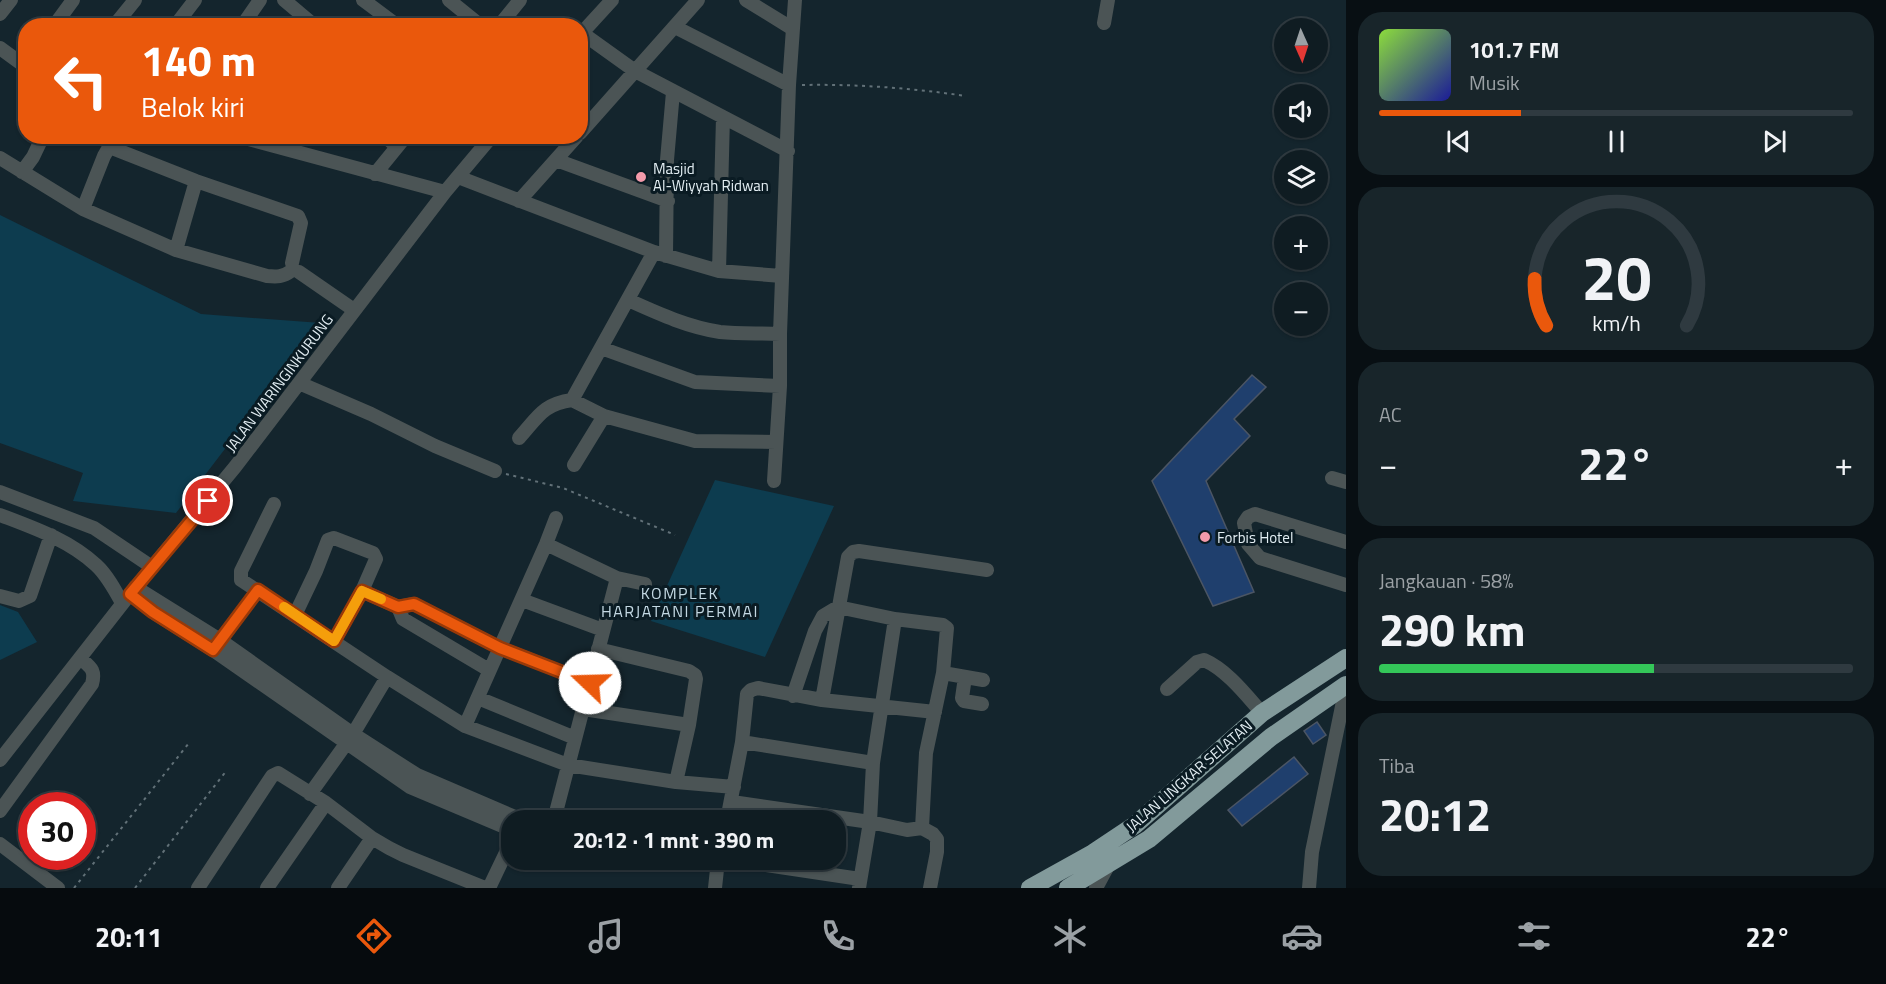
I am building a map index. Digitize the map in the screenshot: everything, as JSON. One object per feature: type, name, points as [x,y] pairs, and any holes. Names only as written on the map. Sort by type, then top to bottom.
[{"type":"highway","name":"JALAN LINGKAR SELATAN","points":[[1029,888],[1050,875],[1099,869],[1135,825],[1262,713],[1346,658]]},
{"type":"highway","name":"JALAN LINGKAR SELATAN","points":[[1068,888],[1149,839],[1271,737],[1346,686]]},
{"type":"street","points":[[0,14],[11,0]]},
{"type":"street","points":[[60,18],[73,0]]},
{"type":"street","points":[[120,18],[135,0]]},
{"type":"street","points":[[181,18],[195,0]]},
{"type":"street","points":[[247,18],[260,0]]},
{"type":"street","points":[[284,0],[305,18]]},
{"type":"street","points":[[363,0],[387,18]]},
{"type":"street","points":[[449,0],[471,18]]},
{"type":"street","points":[[505,18],[520,0]]},
{"type":"street","points":[[588,26],[612,0]]},
{"type":"street","points":[[588,124],[698,0]]},
{"type":"street","points":[[746,0],[794,30]]},
{"type":"street","points":[[774,481],[780,386],[789,85],[795,0]]},
{"type":"street","points":[[1104,23],[1108,0]]},
{"type":"street","points":[[675,27],[789,85]]},
{"type":"street","points":[[588,39],[635,71],[788,151]]},
{"type":"street","points":[[0,48],[18,61]]},
{"type":"street","points":[[572,400],[628,300],[660,254],[668,201],[667,160],[674,92]]},
{"type":"street","points":[[719,271],[723,117]]},
{"type":"street","points":[[22,172],[39,144]]},
{"type":"street","points":[[274,144],[445,192]]},
{"type":"street","points":[[375,174],[400,144]]},
{"type":"street","name":"JALAN WARINGINKURUNG","points":[[0,760],[129,595],[235,467],[445,192],[485,144]]},
{"type":"street","points":[[519,201],[570,144]]},
{"type":"street","points":[[82,209],[104,156],[108,149],[112,148],[196,181],[298,216],[301,223],[294,268]]},
{"type":"street","points":[[0,158],[82,209],[176,250],[267,276],[277,277],[294,268]]},
{"type":"street","points":[[556,160],[668,201]]},
{"type":"street","points":[[458,177],[660,254],[719,271],[782,276]]},
{"type":"street","points":[[176,250],[196,181]]},
{"type":"street","points":[[294,268],[354,310]]},
{"type":"street","points":[[628,300],[663,315],[721,332],[780,334]]},
{"type":"street","points":[[601,348],[695,382],[780,386]]},
{"type":"street","points":[[299,383],[495,471]]},
{"type":"street","points":[[519,438],[546,408],[555,403],[572,400],[604,416],[695,441],[776,442]]},
{"type":"street","points":[[574,465],[604,416]]},
{"type":"street","points":[[1332,478],[1346,482]]},
{"type":"street","points":[[0,492],[94,528],[152,567]]},
{"type":"street","points":[[274,504],[241,571],[241,580],[465,726],[568,765],[676,783],[734,788]]},
{"type":"street","points":[[1346,542],[1255,514],[1248,517],[1244,523],[1248,544],[1260,558],[1346,585]]},
{"type":"street","points":[[0,515],[51,535],[75,548],[97,565],[109,581],[216,645],[351,738],[410,787],[501,825]]},
{"type":"street","points":[[465,726],[556,518]]},
{"type":"street","points":[[0,596],[19,601],[30,596],[51,535]]},
{"type":"street","points":[[296,615],[328,540],[331,538],[373,553],[375,556],[362,591],[334,641]]},
{"type":"street","points":[[546,544],[617,578],[645,584]]},
{"type":"street","points":[[822,700],[848,557],[853,552],[859,550],[987,570]]},
{"type":"street","points":[[557,810],[617,578]]},
{"type":"street","points":[[216,645],[258,590]]},
{"type":"street","points":[[362,591],[398,607],[414,604],[500,648],[590,683]]},
{"type":"street","points":[[522,600],[603,630]]},
{"type":"street","points":[[398,607],[403,619],[489,670]]},
{"type":"street","points":[[794,696],[815,631],[823,616],[838,607],[895,619],[943,625],[947,628],[943,673],[926,753],[922,828]]},
{"type":"street","points":[[783,870],[860,883],[870,822],[873,763],[895,619]]},
{"type":"street","points":[[598,649],[689,671],[695,675],[689,725],[676,783]]},
{"type":"street","points":[[0,812],[92,684],[94,675],[92,668],[80,658]]},
{"type":"street","points":[[1167,689],[1197,662],[1204,660],[1219,669],[1262,713]]},
{"type":"street","points":[[943,673],[983,680]]},
{"type":"street","points":[[310,794],[351,738],[387,677]]},
{"type":"street","points":[[965,677],[962,698],[964,701],[982,704]]},
{"type":"street","points":[[1309,888],[1312,852],[1346,686]]},
{"type":"street","points":[[730,810],[742,742],[747,694],[751,690],[758,688],[822,700],[935,712]]},
{"type":"street","points":[[478,698],[576,738]]},
{"type":"street","points":[[583,709],[689,725]]},
{"type":"street","points":[[351,738],[417,775],[501,812]]},
{"type":"street","points":[[742,742],[873,763]]},
{"type":"street","points":[[198,888],[272,776],[279,773],[326,803],[372,838],[403,855],[487,888],[501,861]]},
{"type":"street","points":[[732,802],[870,822],[907,830],[922,828],[937,839],[937,852],[930,888]]},
{"type":"street","points":[[267,888],[326,803]]},
{"type":"street","points":[[344,886],[372,838]]},
{"type":"street","points":[[0,844],[58,888]]},
{"type":"street","points":[[715,888],[721,870]]},
{"type":"path","points":[[789,85],[883,86],[966,96]]},
{"type":"path","points":[[495,471],[563,488],[675,534]]},
{"type":"path","points":[[74,888],[189,743]]},
{"type":"path","points":[[135,888],[227,770]]},
{"type":"shaded area","points":[[0,215],[201,314],[321,323],[176,513],[73,501],[83,473],[0,443]]},
{"type":"shaded area","points":[[715,480],[834,506],[765,657],[651,621]]},
{"type":"shaded area","points":[[0,605],[18,612],[37,642],[0,660]]},
{"type":"building","name":"Forbis Hotel","points":[[1252,375],[1266,387],[1234,419],[1250,436],[1206,481],[1254,592],[1213,606],[1152,481]]},
{"type":"building","points":[[1317,722],[1326,735],[1313,744],[1304,731]]},
{"type":"building","points":[[1294,757],[1308,774],[1242,826],[1228,810]]},
{"type":"slow traffic","points":[[284,607],[334,641],[362,591],[381,599]]},
{"type":"place","name":"Masjid Al-Wiyyah Ridwan","points":[[641,177]]},
{"type":"place","name":"Forbis Hotel","points":[[1205,537]]},
{"type":"district","name":"KOMPLEK HARJATANI PERMAI","points":[[680,602]]},
{"type":"route","points":[[208,501],[130,594],[153,612],[213,650],[258,590],[334,641],[362,591],[398,607],[414,604],[500,648],[590,683]]}]
